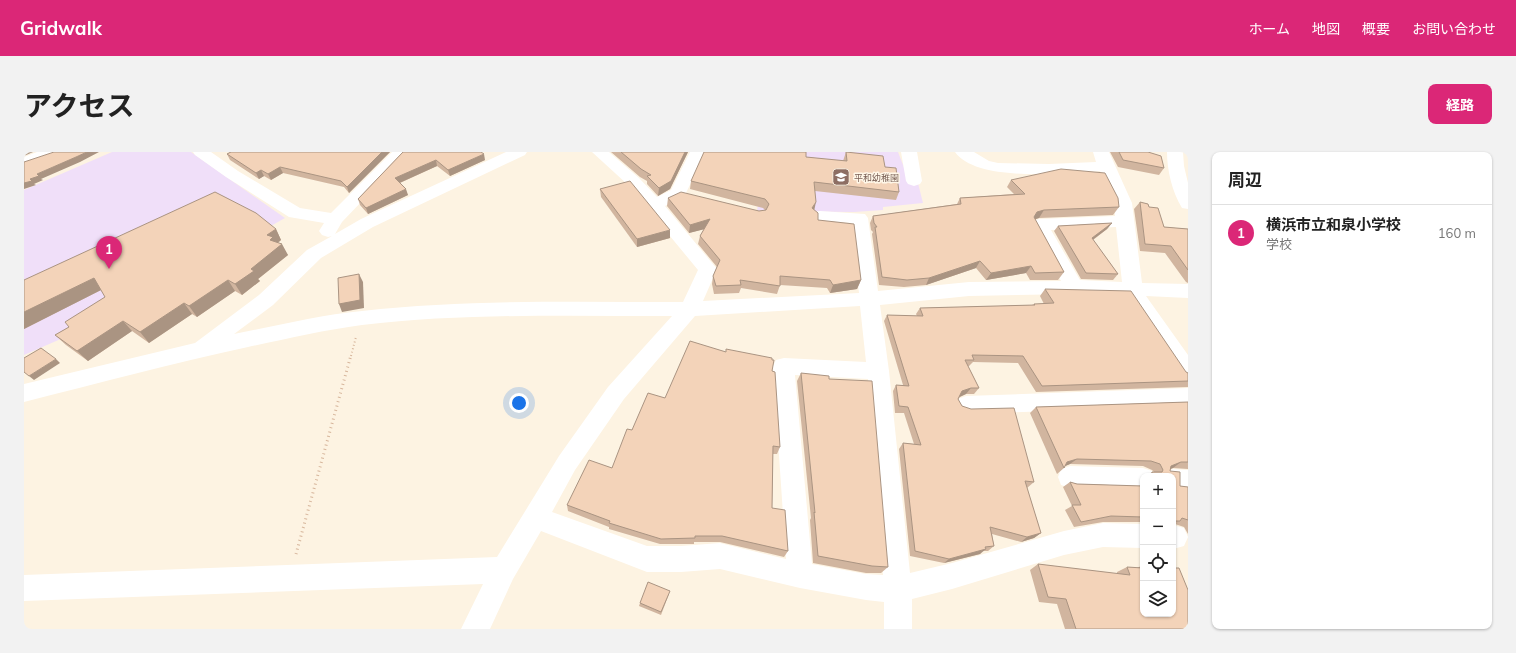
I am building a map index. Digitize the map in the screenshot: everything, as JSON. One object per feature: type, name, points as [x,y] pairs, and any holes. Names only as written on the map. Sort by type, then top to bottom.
[{"type":"street","points":[[24,162],[52,152]]},
{"type":"street","points":[[202,152],[232,174],[295,213],[336,219]]},
{"type":"street","points":[[314,254],[336,219],[401,152]]},
{"type":"street","points":[[198,350],[266,300],[314,254],[367,223],[519,152]]},
{"type":"street","points":[[475,629],[504,570],[567,463],[616,393],[690,309],[708,269],[633,181],[600,152]]},
{"type":"street","points":[[655,205],[685,195],[698,152]]},
{"type":"street","points":[[909,152],[914,181]]},
{"type":"street","points":[[963,152],[983,164],[998,168],[1049,169],[1103,159],[1123,203],[1133,290],[1137,299],[1188,372]]},
{"type":"street","points":[[1170,157],[1188,204]]},
{"type":"street","points":[[820,216],[859,218],[878,371],[898,589],[898,629]]},
{"type":"street","points":[[1074,287],[1039,225],[1124,221]]},
{"type":"street","points":[[24,392],[198,350],[291,330],[361,318],[516,309],[690,309],[868,299],[969,289],[1074,287],[1188,291]]},
{"type":"street","points":[[800,575],[784,366],[878,371]]},
{"type":"street","points":[[966,405],[1188,397]]},
{"type":"street","points":[[1070,478],[1140,479]]},
{"type":"street","points":[[1176,480],[1188,480]]},
{"type":"street","points":[[534,517],[646,559],[681,559],[720,556],[800,575],[866,587],[898,589],[952,576],[1064,543],[1103,535],[1140,536]]},
{"type":"street","points":[[24,588],[504,570]]},
{"type":"path","points":[[290,578],[361,318]]},
{"type":"shaded area","points":[[112,152],[191,152],[285,218],[102,321],[24,355],[24,190]]},
{"type":"shaded area","points":[[766,152],[898,152],[910,183],[918,183],[923,203],[883,207],[883,210],[854,212],[757,211]]},
{"type":"building","points":[[54,152],[87,152],[37,174],[39,176],[30,179],[32,181],[24,183],[24,162]]},
{"type":"building","points":[[231,152],[382,152],[347,187],[341,181],[280,167],[268,174],[261,170],[256,173],[227,154]]},
{"type":"building","points":[[403,152],[481,152],[484,154],[448,170],[436,160],[395,178],[406,189],[366,208],[358,199]]},
{"type":"building","points":[[621,152],[685,152],[671,181],[659,188],[647,176],[651,175],[641,169]]},
{"type":"building","points":[[704,152],[806,152],[806,157],[847,161],[846,152],[883,156],[885,167],[896,168],[899,192],[814,182],[816,202],[812,208],[818,213],[818,220],[854,224],[861,280],[833,285],[830,280],[780,276],[780,286],[740,280],[741,285],[716,286],[713,276],[720,260],[700,236],[710,219],[690,225],[668,198],[681,192],[759,211],[766,210],[769,204],[765,199],[691,181]]},
{"type":"building","points":[[1119,152],[1148,152],[1161,156],[1164,168],[1123,160]]},
{"type":"building","points":[[1061,169],[1105,173],[1118,198],[1119,207],[1044,210],[1037,212],[1034,217],[1064,272],[1035,273],[1031,266],[991,273],[980,261],[929,278],[907,280],[882,277],[875,227],[877,227],[874,223],[873,216],[961,204],[960,198],[1025,194],[1011,180]]},
{"type":"building","points":[[630,181],[670,230],[637,239],[600,189]]},
{"type":"building","points":[[215,192],[256,213],[276,229],[267,235],[273,237],[270,240],[282,244],[251,269],[254,271],[235,284],[228,280],[189,306],[184,303],[140,332],[123,321],[77,351],[55,335],[69,327],[65,322],[105,297],[94,278],[24,312],[24,280]]},
{"type":"building","points":[[1140,202],[1148,204],[1149,207],[1158,208],[1164,227],[1188,229],[1188,270],[1171,246],[1145,244]]},
{"type":"building","points":[[1112,223],[1092,238],[1118,274],[1086,273],[1058,226]]},
{"type":"building","points":[[359,274],[360,300],[339,304],[338,278]]},
{"type":"building","points":[[1045,289],[1131,291],[1188,373],[1188,381],[1042,386],[1023,356],[972,355],[974,360],[965,360],[979,388],[971,388],[962,391],[958,399],[962,406],[971,409],[1014,408],[1034,482],[1025,481],[1041,533],[1027,537],[990,527],[994,546],[985,547],[986,549],[949,559],[915,551],[903,443],[921,445],[908,407],[899,406],[896,385],[909,386],[887,315],[923,316],[920,308],[1035,305],[1034,304],[1054,303]]},
{"type":"building","points":[[690,341],[726,352],[726,349],[772,358],[772,360],[774,360],[772,371],[775,372],[780,447],[773,446],[772,508],[785,510],[788,551],[722,536],[695,536],[695,538],[661,539],[609,523],[610,521],[567,505],[589,460],[612,468],[627,429],[632,430],[648,393],[665,398]]},
{"type":"building","points":[[41,348],[56,359],[29,376],[24,372],[24,358]]},
{"type":"building","points":[[801,373],[829,376],[829,379],[872,381],[888,567],[872,566],[818,556]]},
{"type":"building","points":[[1188,402],[1188,462],[1181,462],[1171,466],[1170,471],[1180,472],[1180,486],[1188,487],[1188,520],[1182,518],[1180,521],[1176,521],[1176,473],[1152,473],[1162,472],[1163,470],[1160,464],[1151,461],[1077,459],[1067,462],[1064,468],[1036,407]]},
{"type":"building","points":[[1070,482],[1077,484],[1140,486],[1140,517],[1111,516],[1081,522],[1072,505],[1081,505]]},
{"type":"building","points":[[1038,564],[1130,575],[1127,567],[1140,568],[1140,617],[1176,617],[1176,568],[1179,568],[1188,590],[1188,629],[1076,629],[1066,599],[1048,597]]},
{"type":"building","points":[[648,582],[670,591],[661,612],[640,603]]},
{"type":"place","name":"平和幼稚園","points":[[841,177]]},
{"type":"place","name":"横浜市立和泉小学校","points":[[109,269]]}]
